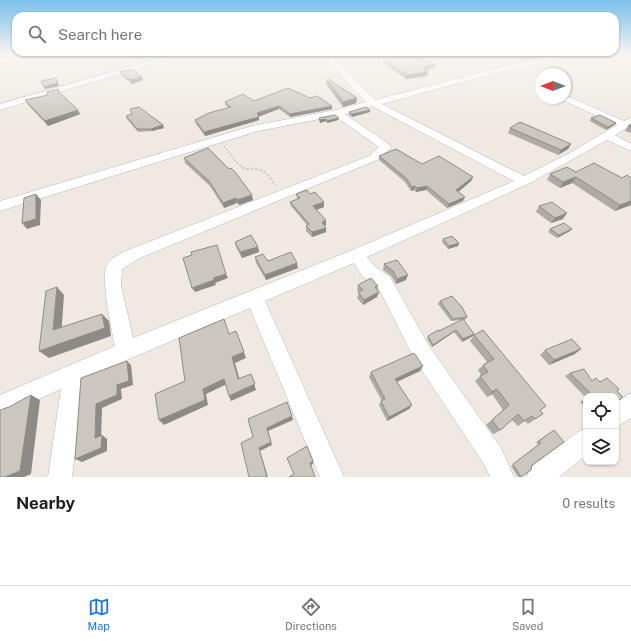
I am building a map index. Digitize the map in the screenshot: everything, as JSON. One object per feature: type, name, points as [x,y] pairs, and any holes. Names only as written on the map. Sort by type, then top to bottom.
[{"type":"street","points":[[0,107],[102,77]]},
{"type":"street","points":[[347,77],[366,98],[373,103],[524,181]]},
{"type":"street","points":[[0,206],[256,128],[337,113],[471,77]]},
{"type":"street","points":[[571,100],[628,123]]},
{"type":"street","points":[[126,351],[113,286],[114,266],[134,254],[373,158],[383,152],[386,147],[378,140],[337,113]]},
{"type":"street","points":[[0,406],[74,372],[357,256],[524,181],[572,156],[628,123]]},
{"type":"street","points":[[606,135],[631,148]]},
{"type":"street","points":[[357,256],[368,271],[384,282],[422,353],[493,456],[502,477]]},
{"type":"street","points":[[255,299],[332,477]]},
{"type":"street","points":[[60,477],[74,372]]},
{"type":"street","points":[[619,414],[631,404]]},
{"type":"street","points":[[539,477],[583,442]]},
{"type":"path","points":[[223,138],[226,142],[224,145],[226,149],[236,162],[245,168],[259,168],[266,172],[277,188],[279,195]]},
{"type":"building","points":[[127,77],[141,77],[130,80]]},
{"type":"building","points":[[56,78],[57,83],[44,87],[41,81]]},
{"type":"building","points":[[328,79],[357,98],[343,102],[327,80]]},
{"type":"building","points":[[288,88],[310,98],[317,96],[332,106],[290,114],[279,106],[257,113],[259,117],[204,132],[195,120],[209,113],[231,107],[225,102],[243,94],[254,101]]},
{"type":"building","points":[[58,89],[59,92],[78,110],[45,121],[25,100],[48,95],[47,92]]},
{"type":"building","points":[[139,107],[163,125],[151,129],[137,129],[126,116],[132,114],[130,109]]},
{"type":"building","points":[[366,107],[370,110],[352,114],[349,112]]},
{"type":"building","points":[[335,115],[339,118],[327,121],[326,119],[320,120],[319,118]]},
{"type":"building","points":[[600,115],[616,123],[608,127],[591,118]]},
{"type":"building","points":[[520,122],[571,144],[561,150],[510,128]]},
{"type":"building","points":[[208,148],[229,169],[231,168],[236,173],[252,195],[237,200],[236,198],[223,203],[209,181],[184,158]]},
{"type":"building","points":[[396,149],[422,164],[439,156],[473,177],[456,190],[465,197],[449,204],[427,186],[417,188],[415,186],[412,187],[406,178],[379,156]]},
{"type":"building","points":[[594,163],[622,178],[627,175],[631,178],[631,201],[620,205],[576,177],[563,182],[550,174],[567,167],[576,172]]},
{"type":"building","points":[[307,190],[310,194],[315,192],[324,202],[313,206],[326,220],[322,222],[326,228],[312,232],[306,226],[309,224],[290,202],[300,198],[296,194]]},
{"type":"building","points":[[36,194],[36,219],[22,223],[24,198]]},
{"type":"building","points":[[552,202],[567,213],[555,218],[539,206]]},
{"type":"building","points":[[564,223],[572,229],[559,235],[550,229]]},
{"type":"building","points":[[251,235],[258,247],[240,252],[235,242]]},
{"type":"building","points":[[452,236],[459,243],[449,246],[443,239]]},
{"type":"building","points":[[217,245],[226,274],[213,278],[214,280],[192,288],[183,258],[192,255],[191,252]]},
{"type":"building","points":[[291,252],[297,263],[265,275],[255,257],[263,254],[268,261]]},
{"type":"building","points":[[397,260],[408,275],[397,279],[393,271],[384,264]]},
{"type":"building","points":[[371,278],[378,286],[375,287],[379,292],[364,300],[358,292],[363,290],[358,285]]},
{"type":"building","points":[[57,287],[53,330],[102,314],[105,328],[39,351],[46,291]]},
{"type":"building","points":[[452,296],[462,307],[467,317],[453,319],[440,301]]},
{"type":"building","points":[[224,319],[229,334],[236,331],[244,352],[232,357],[238,379],[251,374],[255,384],[229,396],[224,379],[203,389],[205,400],[159,420],[155,394],[185,381],[179,338]]},
{"type":"building","points":[[463,319],[474,334],[463,339],[456,330],[433,345],[428,336]]},
{"type":"building","points":[[483,330],[546,406],[540,410],[543,414],[535,419],[532,416],[524,421],[518,414],[499,430],[492,420],[509,405],[497,389],[492,392],[480,376],[488,372],[483,365],[494,359],[474,335]]},
{"type":"building","points":[[572,339],[581,349],[554,360],[545,350]]},
{"type":"building","points":[[414,353],[423,366],[395,379],[412,405],[389,417],[381,401],[385,399],[371,372]]},
{"type":"building","points":[[127,361],[129,381],[117,385],[117,395],[96,404],[95,438],[102,435],[101,448],[75,459],[81,378]]},
{"type":"building","points":[[584,369],[592,381],[596,378],[600,382],[607,378],[619,389],[617,391],[619,393],[590,393],[570,373]]},
{"type":"building","points":[[619,393],[623,397],[619,400]]},
{"type":"building","points":[[31,395],[20,471],[5,477],[0,477],[0,410],[9,407]]},
{"type":"building","points":[[287,402],[292,416],[267,428],[271,442],[259,448],[267,477],[249,477],[241,443],[253,437],[248,419]]},
{"type":"building","points":[[554,430],[564,442],[532,465],[531,470],[521,477],[513,464],[541,443],[539,441]]},
{"type":"building","points":[[307,446],[313,461],[310,463],[315,477],[289,477],[294,474],[287,458]]}]
